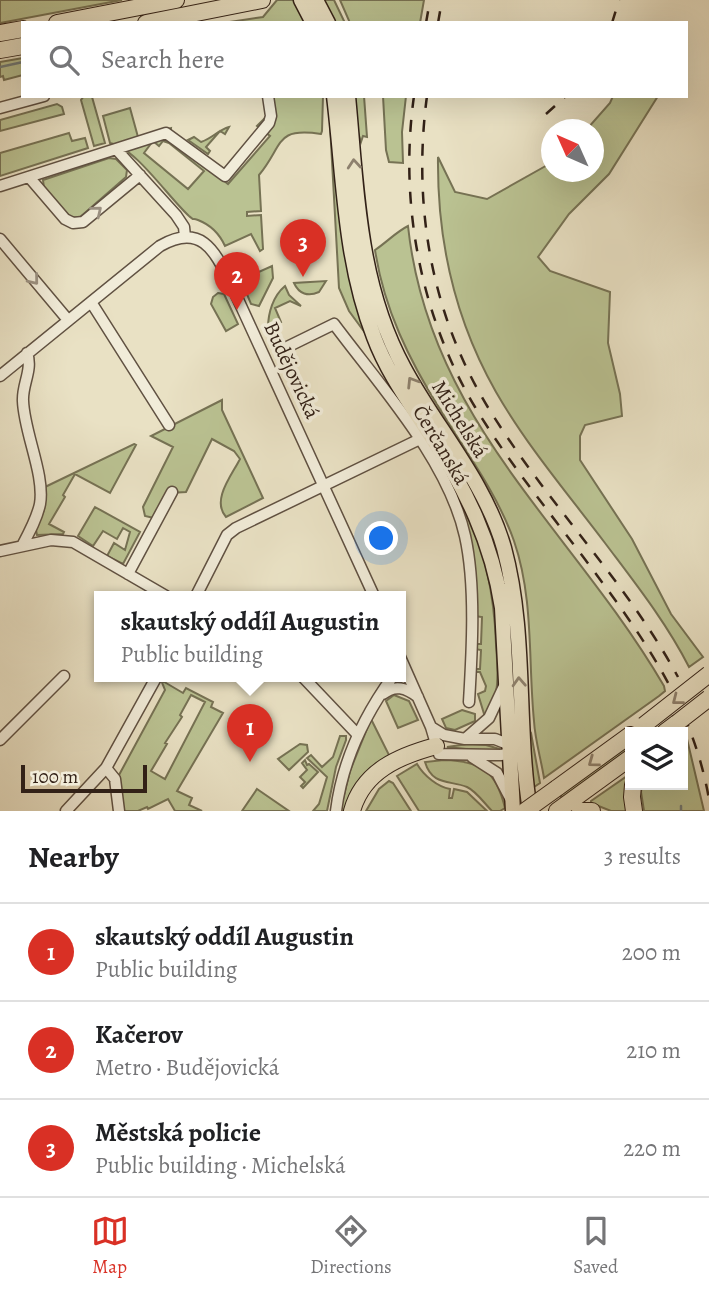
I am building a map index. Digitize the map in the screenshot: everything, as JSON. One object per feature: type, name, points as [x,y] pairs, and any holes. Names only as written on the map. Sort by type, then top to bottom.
[{"type":"highway","points":[[67,21],[176,0]]},
{"type":"highway","points":[[156,21],[262,0]]},
{"type":"highway","points":[[0,33],[21,29]]},
{"type":"highway","points":[[0,50],[21,46]]},
{"type":"highway","points":[[641,727],[709,674]]},
{"type":"highway","points":[[673,727],[709,698]]},
{"type":"highway","points":[[520,810],[557,788],[625,739]]},
{"type":"highway","points":[[352,811],[362,789],[380,769],[410,753],[438,750]]},
{"type":"highway","points":[[360,811],[368,793],[390,771],[438,750]]},
{"type":"highway","points":[[559,810],[625,762]]},
{"type":"highway","points":[[633,790],[634,811]]},
{"type":"highway","points":[[580,811],[592,811]]},
{"type":"main road","points":[[301,0],[312,21]]},
{"type":"main road","points":[[316,0],[327,21]]},
{"type":"main road","name":"Michelská","points":[[334,98],[348,233],[362,300],[374,337],[393,379],[455,476],[490,551],[502,608],[514,749],[524,765],[520,810]]},
{"type":"main road","name":"Michelská","points":[[348,98],[359,219],[372,294],[385,331],[404,369],[480,492],[503,547],[514,596],[514,749]]},
{"type":"main road","points":[[514,749],[520,810]]},
{"type":"street","points":[[0,108],[37,98]]},
{"type":"street","points":[[0,186],[166,133],[225,176],[269,123],[269,102]]},
{"type":"street","points":[[0,376],[160,246],[185,237],[184,227],[116,149]]},
{"type":"street","points":[[29,177],[65,219],[73,223],[83,222],[141,175]]},
{"type":"street","name":"Budějovická","points":[[185,237],[206,243],[217,256],[372,591]]},
{"type":"street","points":[[0,239],[68,320]]},
{"type":"street","points":[[91,302],[169,425]]},
{"type":"street","name":"Čerčanská","points":[[283,348],[334,324],[420,439],[448,487],[465,536],[471,613],[469,702]]},
{"type":"street","points":[[23,544],[35,522],[40,501],[38,480],[23,415],[23,394],[30,367],[27,353]]},
{"type":"street","points":[[199,591],[227,536],[236,528],[420,439]]},
{"type":"street","points":[[128,574],[172,492]]},
{"type":"street","points":[[0,551],[51,540],[73,542],[157,591]]},
{"type":"street","points":[[406,672],[431,727],[438,750]]},
{"type":"street","points":[[0,740],[64,676]]},
{"type":"street","points":[[438,750],[465,739],[489,718],[507,680]]},
{"type":"street","points":[[66,811],[106,768],[154,682]]},
{"type":"street","points":[[308,682],[358,735]]},
{"type":"street","points":[[336,811],[339,790],[358,735],[389,682]]},
{"type":"street","points":[[376,701],[390,688],[402,688],[418,697]]},
{"type":"street","points":[[431,727],[444,735],[465,739],[489,738],[514,749]]},
{"type":"street","points":[[466,756],[514,749]]},
{"type":"street","points":[[438,750],[466,756],[485,764],[497,774],[520,810]]},
{"type":"street","points":[[106,768],[115,779],[118,811]]},
{"type":"green space","points":[[0,0],[122,0],[0,23]]},
{"type":"green space","points":[[277,0],[294,0],[306,21],[236,21],[263,17]]},
{"type":"green space","points":[[322,0],[334,0],[344,21],[332,21]]},
{"type":"green space","points":[[340,0],[424,0],[420,21],[349,21]]},
{"type":"green space","points":[[21,58],[21,76],[4,80],[3,76],[0,77],[0,62]]},
{"type":"green space","points":[[92,98],[105,143],[94,146],[81,100]]},
{"type":"green space","points":[[272,98],[323,98],[321,134],[295,133],[287,136],[259,175],[261,211],[247,212],[247,216],[261,215],[263,249],[260,251],[251,234],[225,246],[211,228],[189,216],[130,153],[110,143],[103,116],[130,108],[138,137],[171,128],[170,136],[228,184],[270,136],[257,126],[268,115]],"holes":[[[153,141],[159,146],[163,141],[204,171],[188,189],[144,153]]]},
{"type":"green space","points":[[353,98],[364,98],[367,137],[363,136],[361,142],[355,123]]},
{"type":"green space","points":[[383,98],[406,98],[402,132],[403,163],[389,162]]},
{"type":"green space","points":[[612,98],[657,98],[604,179],[604,119],[596,119]]},
{"type":"green space","points":[[57,104],[62,107],[64,114],[0,131],[0,120]]},
{"type":"green space","points":[[330,125],[368,337],[349,311],[339,288]]},
{"type":"green space","points":[[220,131],[206,147],[210,151],[208,154],[188,140],[194,137],[201,142]]},
{"type":"green space","points":[[69,133],[72,141],[85,138],[88,148],[0,176],[0,153]]},
{"type":"green space","points":[[438,157],[455,192],[487,199],[541,169],[541,182],[601,182],[569,214],[538,257],[550,271],[610,292],[608,343],[620,394],[622,416],[585,425],[580,436],[580,460],[632,539],[671,614],[703,657],[689,667],[650,603],[534,451],[482,365],[459,308],[451,279],[441,219]]},
{"type":"green space","points":[[109,158],[116,159],[127,170],[126,177],[79,218],[70,217],[44,188],[43,180]]},
{"type":"green space","points":[[408,226],[421,296],[444,358],[474,416],[509,470],[627,629],[664,686],[665,691],[659,696],[544,778],[532,698],[528,608],[514,541],[490,490],[408,353],[391,313],[379,272],[375,250]]},
{"type":"green space","points":[[272,266],[273,278],[259,306],[251,304],[241,280]]},
{"type":"green space","points":[[326,281],[319,292],[311,294],[304,294],[294,283]]},
{"type":"green space","points":[[285,286],[289,295],[301,306],[290,301],[275,308],[281,322],[268,328],[272,305]]},
{"type":"green space","points":[[218,293],[224,294],[238,324],[226,331],[211,304]]},
{"type":"green space","points":[[222,400],[222,410],[263,498],[226,517],[222,510],[222,495],[240,459],[234,451],[212,439],[186,492],[169,493],[154,518],[145,516],[143,507],[173,447],[151,436]]},
{"type":"green space","points":[[136,445],[110,493],[75,474],[49,524],[64,532],[63,534],[37,535],[36,530],[44,510],[45,487]]},
{"type":"green space","points":[[456,488],[480,545],[493,604],[497,680],[495,695],[485,717],[478,694],[485,691],[486,686],[480,672],[474,672],[474,669],[480,669],[481,650],[475,649],[475,644],[481,644],[482,617],[475,616],[454,490]]},
{"type":"green space","points":[[95,507],[140,532],[123,564],[107,556],[114,543],[125,550],[130,532],[123,528],[117,539],[103,531],[93,546],[78,536]]},
{"type":"green space","points":[[162,682],[183,693],[186,688],[213,702],[211,707],[223,713],[177,791],[192,798],[189,805],[202,811],[175,811],[168,799],[148,809],[123,811],[119,775],[165,690]],"holes":[[[191,695],[205,702],[165,779],[151,771],[182,717],[180,715]]]},
{"type":"green space","points":[[394,695],[409,701],[418,720],[398,728],[386,701]]},
{"type":"green space","points":[[462,710],[475,714],[475,721],[455,730],[446,728],[442,719]]},
{"type":"green space","points":[[371,719],[391,759],[345,811],[340,811],[350,771]]},
{"type":"green space","points":[[529,730],[540,783],[531,789]]},
{"type":"green space","points":[[340,736],[346,736],[346,740],[336,767],[327,811],[313,811],[319,804],[327,777],[307,758],[311,755],[322,767],[333,757]]},
{"type":"green space","points":[[688,743],[704,811],[644,811],[641,792],[688,790]]},
{"type":"green space","points":[[300,744],[307,745],[308,752],[289,770],[278,759]]},
{"type":"green space","points":[[486,745],[503,750],[447,747]]},
{"type":"green space","points":[[625,748],[625,753],[562,798],[559,795]]},
{"type":"green space","points":[[305,760],[307,765],[318,772],[303,788],[301,786],[305,782],[300,777],[307,770],[302,763]]},
{"type":"green space","points":[[444,760],[468,763],[485,770],[497,785],[505,808],[492,811],[470,789],[437,779],[428,770],[425,762]]},
{"type":"green space","points":[[417,764],[432,780],[450,789],[449,798],[452,798],[454,789],[467,792],[487,811],[419,811],[397,776]]},
{"type":"green space","points":[[625,777],[625,790],[630,790],[630,811],[611,811],[591,801]]},
{"type":"green space","points":[[389,781],[411,811],[366,811],[379,789]]},
{"type":"green space","points":[[257,789],[289,811],[242,811]]},
{"type":"waterway","points":[[0,67],[21,62]]},
{"type":"waterway","points":[[681,806],[681,811]]},
{"type":"railway","points":[[426,21],[430,0]]},
{"type":"railway","points":[[438,21],[442,0]]},
{"type":"railway","points":[[613,21],[619,0]]},
{"type":"railway","points":[[414,98],[409,176],[412,217],[418,257],[440,335],[456,372],[487,427],[625,614],[662,671],[690,732],[709,799]]},
{"type":"railway","points":[[427,98],[422,180],[425,221],[442,303],[455,342],[494,417],[636,609],[678,677]]},
{"type":"railway","points":[[546,114],[564,98]]},
{"type":"place","name":"Městská policie","points":[[303,277]]},
{"type":"place","name":"Kačerov","points":[[237,310]]},
{"type":"place","name":"skautský oddíl Augustin","points":[[250,762]]}]
